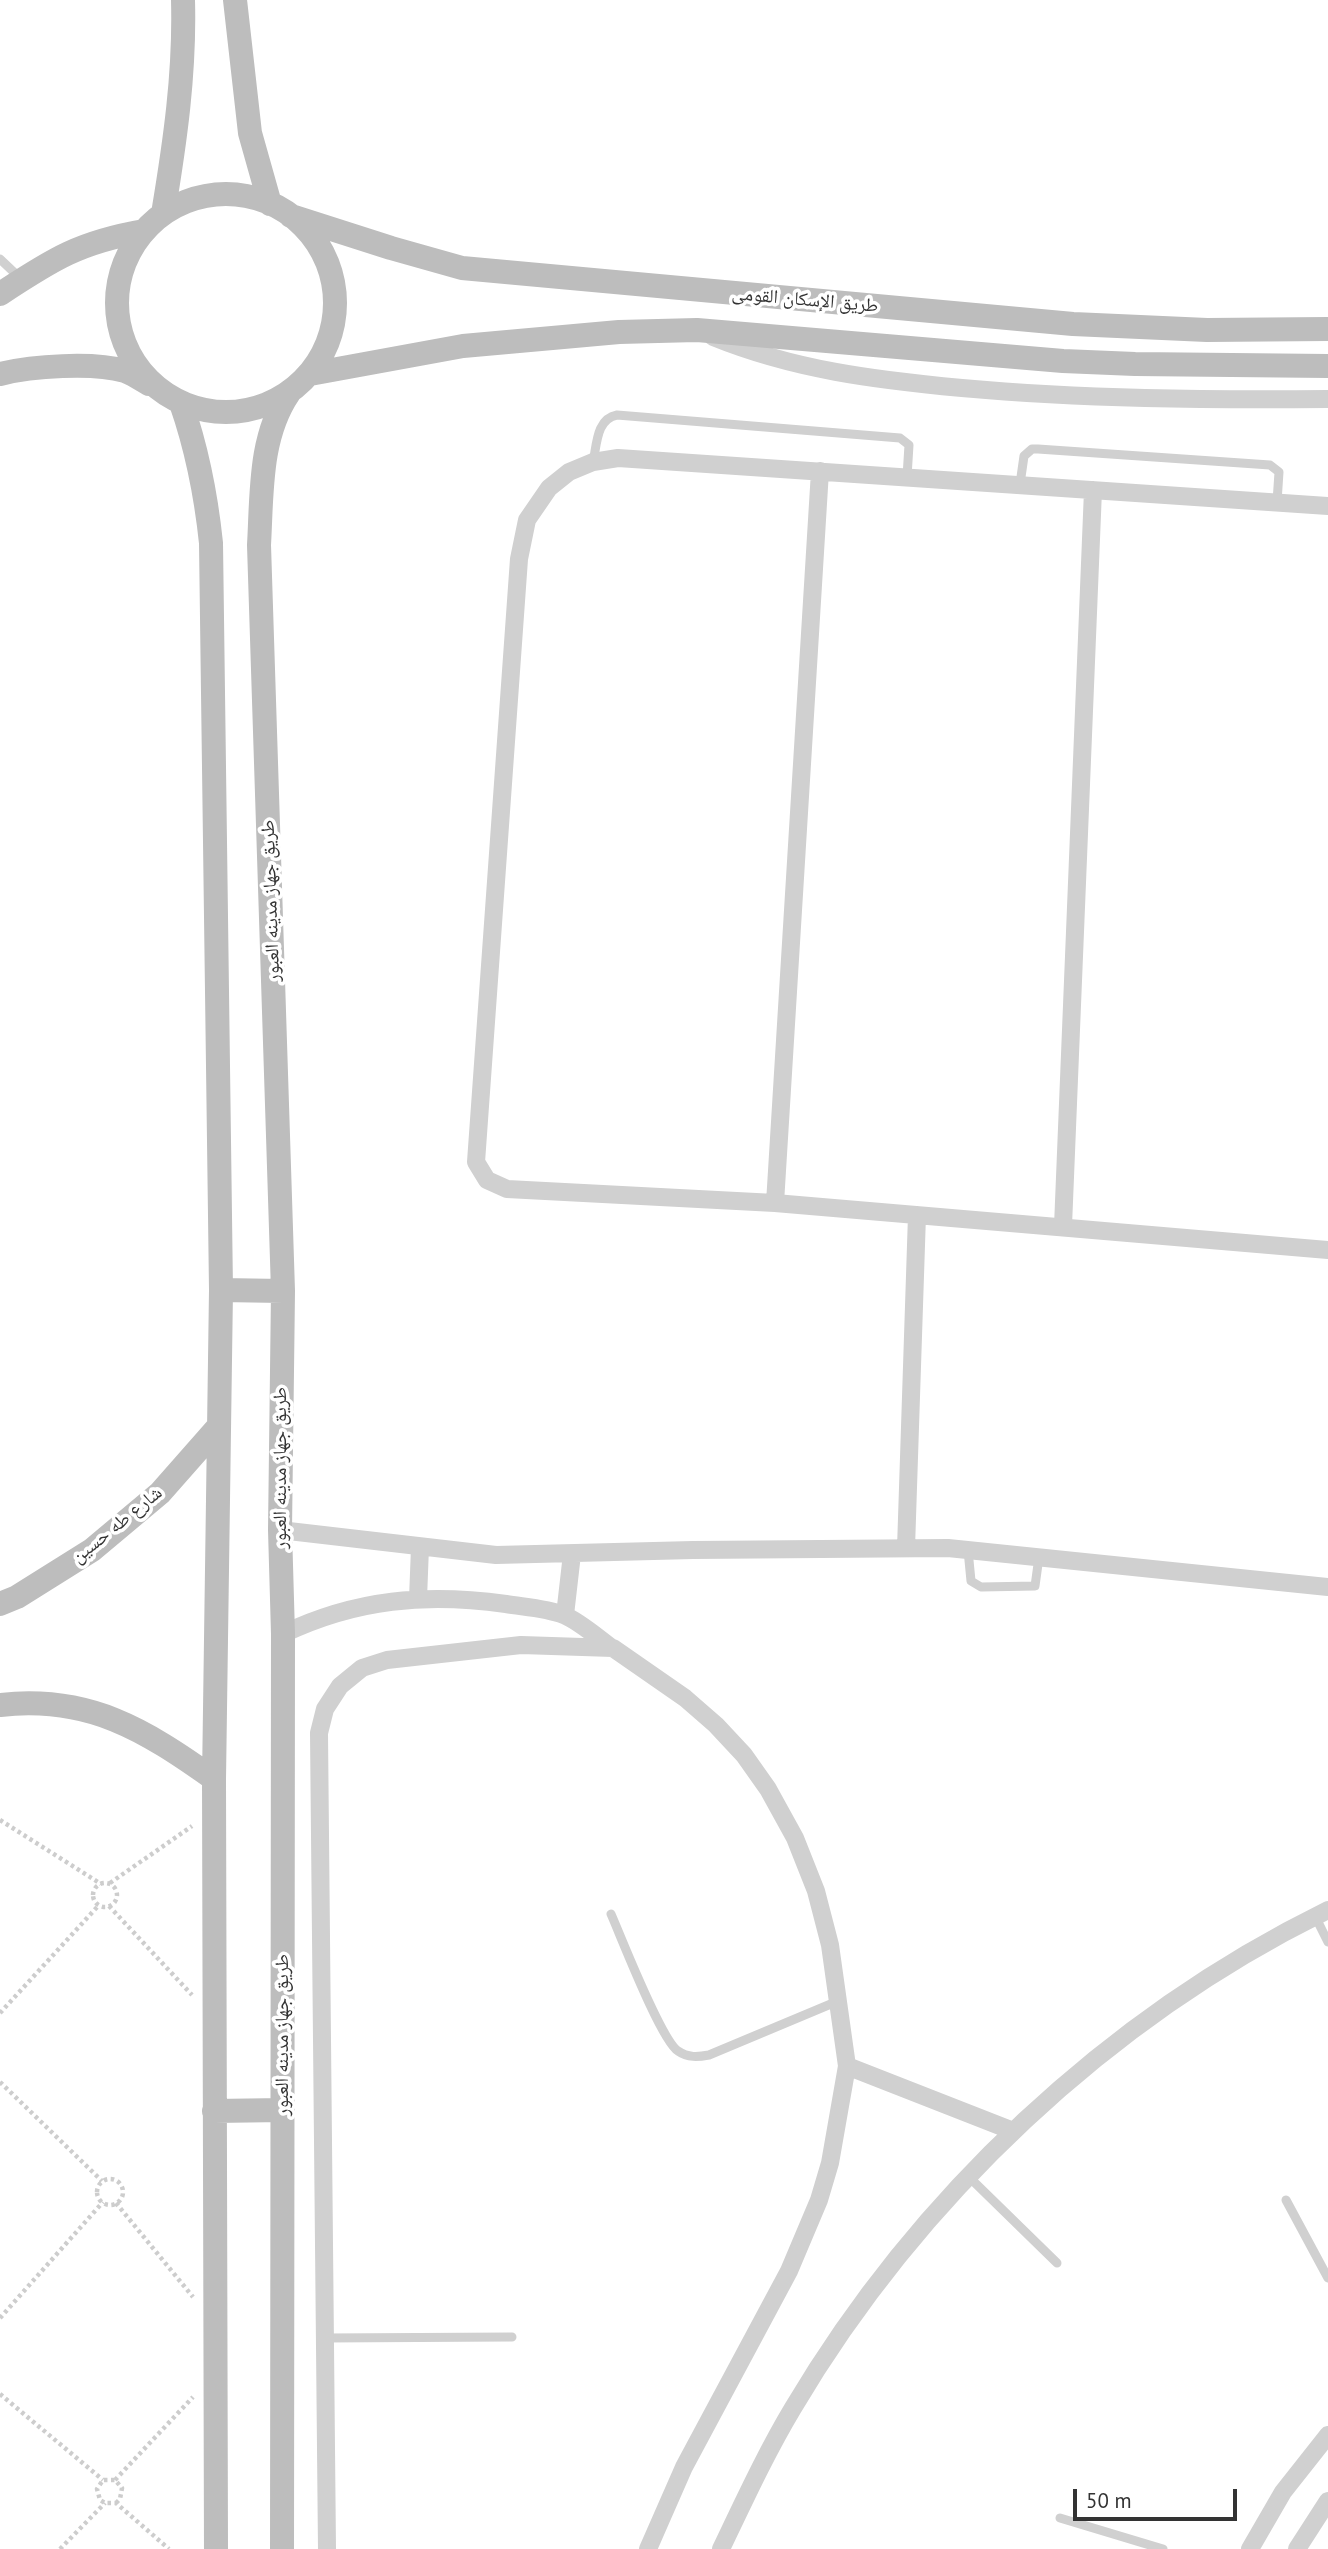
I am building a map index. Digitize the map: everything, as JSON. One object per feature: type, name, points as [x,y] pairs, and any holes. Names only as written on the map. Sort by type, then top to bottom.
[{"type":"main road","points":[[163,214],[178,121],[184,42],[183,0]]},
{"type":"main road","points":[[235,0],[250,133],[281,210]]},
{"type":"main road","points":[[0,374],[44,368],[95,368],[126,372],[181,403],[209,411],[237,412],[264,406],[289,393],[310,374],[324,351],[332,328],[335,302],[332,278],[323,254],[309,233],[281,210],[244,196],[215,194],[188,201],[163,214],[144,231],[130,252],[120,276],[117,301],[119,327],[128,351],[142,373],[160,390]]},
{"type":"main road","name":"طريق الإسكان القومى","points":[[281,210],[391,248],[462,268],[1073,324],[1207,330],[1328,329]]},
{"type":"main road","points":[[0,294],[48,262],[79,247],[113,236],[144,231]]},
{"type":"main road","name":"طريق الإسكان القومى","points":[[310,374],[476,345],[619,332],[697,330],[1063,361],[1328,366]]},
{"type":"main road","name":"طريق جهاز مدينه العبور","points":[[282,2549],[283,1634],[280,1530],[283,1291],[259,545],[266,449],[280,405],[289,393]]},
{"type":"main road","points":[[181,403],[194,440],[205,491],[211,543],[221,1290],[214,1779],[216,2549]]},
{"type":"main road","points":[[221,1290],[283,1291]]},
{"type":"main road","name":"شارع طه حسين","points":[[0,1604],[17,1597],[92,1550],[160,1493],[219,1426]]},
{"type":"main road","points":[[0,1705],[26,1702],[77,1707],[126,1723],[173,1750],[214,1779]]},
{"type":"main road","points":[[214,2111],[283,2110]]},
{"type":"street","points":[[697,330],[776,359],[817,370],[890,381],[1034,394],[1142,399],[1328,399]]},
{"type":"street","points":[[1328,506],[618,458],[593,462],[569,472],[549,488],[527,520],[519,558],[476,1162],[487,1180],[507,1189],[775,1203],[1328,1250]]},
{"type":"street","points":[[775,1203],[820,471]]},
{"type":"street","points":[[1063,1226],[1093,490]]},
{"type":"street","points":[[906,1548],[917,1214]]},
{"type":"street","points":[[280,1530],[496,1555],[693,1549],[968,1550],[1328,1587]]},
{"type":"street","points":[[418,1599],[420,1547]]},
{"type":"street","points":[[565,1615],[572,1554]]},
{"type":"street","points":[[283,1634],[344,1610],[390,1601],[418,1599],[492,1602],[565,1615],[685,1698],[716,1725],[744,1755],[768,1789],[795,1838],[816,1891],[830,1945],[847,2066],[830,2163],[819,2200],[789,2271],[684,2467],[648,2549]]},
{"type":"street","points":[[327,2549],[318,1763],[319,1732],[325,1709],[340,1686],[362,1668],[387,1660],[521,1645],[613,1648]]},
{"type":"street","points":[[721,2549],[755,2477],[787,2419],[836,2341],[883,2277],[934,2216],[1013,2131],[1097,2059],[1167,2006],[1239,1959],[1322,1913]]},
{"type":"street","points":[[847,2066],[1013,2131]]},
{"type":"street","points":[[1250,2549],[1283,2492],[1328,2435]]},
{"type":"street","points":[[1297,2549],[1328,2501]]},
{"type":"lane","points":[[0,259],[22,279]]},
{"type":"lane","points":[[593,462],[602,423],[617,415],[901,438],[909,445],[907,477]]},
{"type":"lane","points":[[1020,484],[1024,456],[1032,449],[1270,465],[1279,472],[1277,502]]},
{"type":"lane","points":[[968,1550],[971,1581],[981,1587],[1033,1587],[1037,1581],[1039,1557]]},
{"type":"lane","points":[[1322,1913],[1328,1942]]},
{"type":"lane","points":[[611,1914],[663,2033],[677,2051],[687,2056],[709,2055],[838,2001]]},
{"type":"lane","points":[[970,2178],[1057,2263]]},
{"type":"lane","points":[[1286,2200],[1328,2278]]},
{"type":"lane","points":[[324,2338],[512,2337]]},
{"type":"lane","points":[[1060,2518],[1163,2549]]},
{"type":"path","points":[[0,1820],[101,1884],[110,1884],[216,1809]]},
{"type":"path","points":[[99,1905],[93,1894],[101,1884]]},
{"type":"path","points":[[109,1906],[117,1895],[114,1886],[110,1884]]},
{"type":"path","points":[[99,1905],[109,1906],[214,2018]]},
{"type":"path","points":[[0,2013],[99,1905]]},
{"type":"path","points":[[0,2082],[102,2182]]},
{"type":"path","points":[[112,2179],[120,2185],[122,2195],[116,2203],[110,2204],[99,2199],[97,2190],[102,2182],[112,2179]]},
{"type":"path","points":[[0,2318],[103,2202]]},
{"type":"path","points":[[116,2203],[215,2323]]},
{"type":"path","points":[[0,2394],[103,2480],[115,2480],[215,2374]]},
{"type":"path","points":[[103,2480],[97,2489],[100,2500],[116,2503],[169,2549]]},
{"type":"path","points":[[115,2480],[122,2488],[120,2499],[116,2503]]},
{"type":"path","points":[[60,2549],[105,2503]]}]
